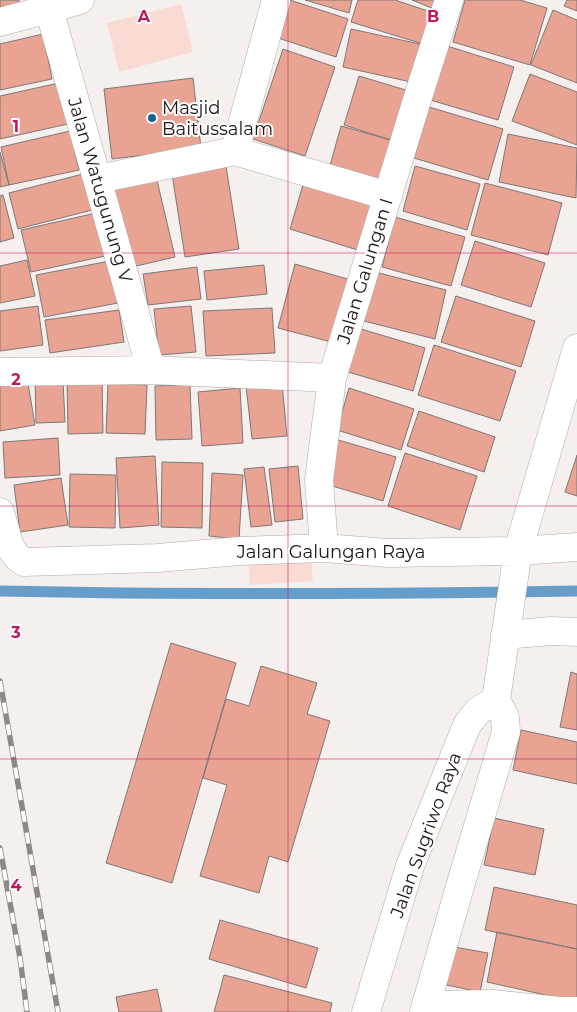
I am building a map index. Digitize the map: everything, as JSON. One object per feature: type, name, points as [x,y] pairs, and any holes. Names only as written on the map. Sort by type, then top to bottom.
[{"type":"street","points":[[0,22],[80,0]]},
{"type":"street","points":[[235,151],[276,0]]},
{"type":"street","name":"Jalan Galungan I","points":[[324,548],[319,480],[332,378],[449,0]]},
{"type":"street","name":"Jalan Watugunung V","points":[[49,10],[151,370]]},
{"type":"street","points":[[98,179],[235,151],[388,196]]},
{"type":"street","points":[[577,348],[517,558],[496,700],[505,717],[506,732],[425,1008],[577,1011]]},
{"type":"street","points":[[0,372],[151,370],[332,378]]},
{"type":"street","name":"Jalan Galungan Raya","points":[[0,512],[10,547],[17,558],[24,562],[158,558],[238,550],[324,548],[388,553],[517,558],[577,547]]},
{"type":"street","points":[[506,632],[577,632]]},
{"type":"street","name":"Jalan Sugriwo Raya","points":[[366,1012],[410,866],[467,725],[478,711],[496,700]]},
{"type":"shaded area","points":[[181,4],[193,52],[119,72],[107,23]]},
{"type":"shaded area","points":[[311,556],[313,581],[250,585],[248,560]]},
{"type":"building","points":[[0,0],[19,0],[19,3],[0,8]]},
{"type":"building","points":[[290,0],[348,19],[336,57],[278,38]]},
{"type":"building","points":[[305,0],[352,0],[349,13]]},
{"type":"building","points":[[358,0],[395,0],[434,13],[423,44],[351,22]]},
{"type":"building","points":[[412,0],[437,0],[434,9]]},
{"type":"building","points":[[465,0],[520,0],[547,8],[530,65],[453,42]]},
{"type":"building","points":[[567,0],[577,0],[577,11],[564,6]]},
{"type":"building","points":[[553,10],[577,20],[577,83],[531,65]]},
{"type":"building","points":[[351,29],[420,44],[411,82],[343,67]]},
{"type":"building","points":[[43,34],[52,79],[0,90],[0,44]]},
{"type":"building","points":[[444,45],[514,67],[498,120],[427,99]]},
{"type":"building","points":[[283,49],[335,67],[305,156],[253,139]]},
{"type":"building","points":[[530,74],[577,92],[577,145],[512,121]]},
{"type":"building","points":[[359,76],[409,91],[394,141],[344,125]]},
{"type":"building","name":"Masjid Baitussalam","points":[[193,78],[201,148],[112,159],[104,89]]},
{"type":"building","points":[[59,83],[68,124],[0,139],[0,96]]},
{"type":"building","points":[[429,107],[503,129],[488,180],[414,158]]},
{"type":"building","points":[[341,126],[394,141],[382,187],[328,173]]},
{"type":"building","points":[[70,131],[79,170],[9,185],[1,147]]},
{"type":"building","points":[[508,134],[577,148],[576,198],[499,182]]},
{"type":"building","points":[[0,152],[9,185],[0,187]]},
{"type":"building","points":[[226,166],[239,249],[185,257],[172,174]]},
{"type":"building","points":[[415,166],[480,184],[467,230],[403,211]]},
{"type":"building","points":[[83,174],[92,210],[18,229],[9,193]]},
{"type":"building","points":[[156,176],[175,257],[132,267],[112,186]]},
{"type":"building","points":[[305,178],[379,200],[364,252],[290,229]]},
{"type":"building","points":[[485,183],[562,203],[548,255],[471,235]]},
{"type":"building","points":[[3,195],[14,238],[0,242],[0,196]]},
{"type":"building","points":[[96,213],[105,256],[31,272],[21,230]]},
{"type":"building","points":[[395,217],[465,237],[451,286],[382,267]]},
{"type":"building","points":[[475,241],[545,263],[531,307],[461,285]]},
{"type":"building","points":[[27,260],[35,296],[0,303],[0,266]]},
{"type":"building","points":[[110,261],[118,303],[44,317],[36,275]]},
{"type":"building","points":[[295,264],[351,280],[335,343],[278,328]]},
{"type":"building","points":[[264,265],[267,294],[207,300],[204,271]]},
{"type":"building","points":[[197,267],[201,299],[148,305],[143,274]]},
{"type":"building","points":[[375,272],[446,290],[435,339],[364,321]]},
{"type":"building","points":[[456,296],[535,321],[521,367],[441,342]]},
{"type":"building","points":[[38,306],[43,345],[0,351],[0,311]]},
{"type":"building","points":[[191,306],[196,352],[159,355],[154,309]]},
{"type":"building","points":[[272,308],[275,353],[206,356],[203,311]]},
{"type":"building","points":[[119,310],[124,342],[50,353],[45,320]]},
{"type":"building","points":[[361,329],[425,348],[413,391],[348,372]]},
{"type":"building","points":[[434,345],[516,371],[500,421],[418,395]]},
{"type":"building","points":[[27,377],[35,425],[0,431],[0,381]]},
{"type":"building","points":[[102,378],[103,433],[68,434],[67,379]]},
{"type":"building","points":[[63,380],[65,422],[36,423],[35,381]]},
{"type":"building","points":[[108,383],[147,385],[145,434],[106,433]]},
{"type":"building","points":[[282,383],[287,436],[252,439],[246,386]]},
{"type":"building","points":[[190,385],[192,439],[156,440],[155,386]]},
{"type":"building","points":[[240,388],[243,443],[202,446],[198,392]]},
{"type":"building","points":[[349,388],[414,409],[401,450],[337,430]]},
{"type":"building","points":[[419,411],[495,437],[484,472],[407,446]]},
{"type":"building","points":[[58,438],[60,475],[5,478],[3,442]]},
{"type":"building","points":[[335,439],[396,457],[383,501],[322,483]]},
{"type":"building","points":[[405,453],[477,476],[460,530],[388,506]]},
{"type":"building","points":[[577,455],[577,496],[565,492]]},
{"type":"building","points":[[155,456],[159,525],[120,528],[116,458]]},
{"type":"building","points":[[162,462],[203,463],[202,528],[161,527]]},
{"type":"building","points":[[298,466],[303,519],[275,522],[269,469]]},
{"type":"building","points":[[264,467],[272,525],[251,527],[244,469]]},
{"type":"building","points":[[212,473],[243,475],[239,539],[209,536]]},
{"type":"building","points":[[70,474],[116,475],[115,528],[69,527]]},
{"type":"building","points":[[61,478],[68,525],[20,532],[14,485]]},
{"type":"building","points":[[171,643],[236,663],[172,883],[106,863]]},
{"type":"building","points":[[261,666],[317,683],[307,714],[330,721],[288,862],[269,856],[259,893],[200,876],[227,785],[203,778],[226,699],[249,706]]},
{"type":"building","points":[[571,672],[577,674],[577,730],[560,727]]},
{"type":"building","points":[[521,730],[577,742],[577,784],[513,770]]},
{"type":"building","points":[[494,818],[544,829],[535,875],[484,865]]},
{"type":"building","points":[[494,887],[577,905],[577,949],[485,930]]},
{"type":"building","points":[[220,920],[318,948],[306,988],[209,959]]},
{"type":"building","points":[[497,932],[577,949],[577,1002],[487,982]]},
{"type":"building","points":[[449,946],[488,953],[480,992],[442,984]]},
{"type":"building","points":[[224,975],[332,1003],[330,1012],[214,1012]]},
{"type":"building","points":[[157,989],[162,1012],[119,1012],[116,997]]},
{"type":"waterway","points":[[0,591],[288,594],[577,591]]},
{"type":"railway","points":[[0,681],[58,1012]]},
{"type":"railway","points":[[0,848],[20,958],[27,1012]]},
{"type":"place","name":"Masjid Baitussalam","points":[[152,118]]}]
